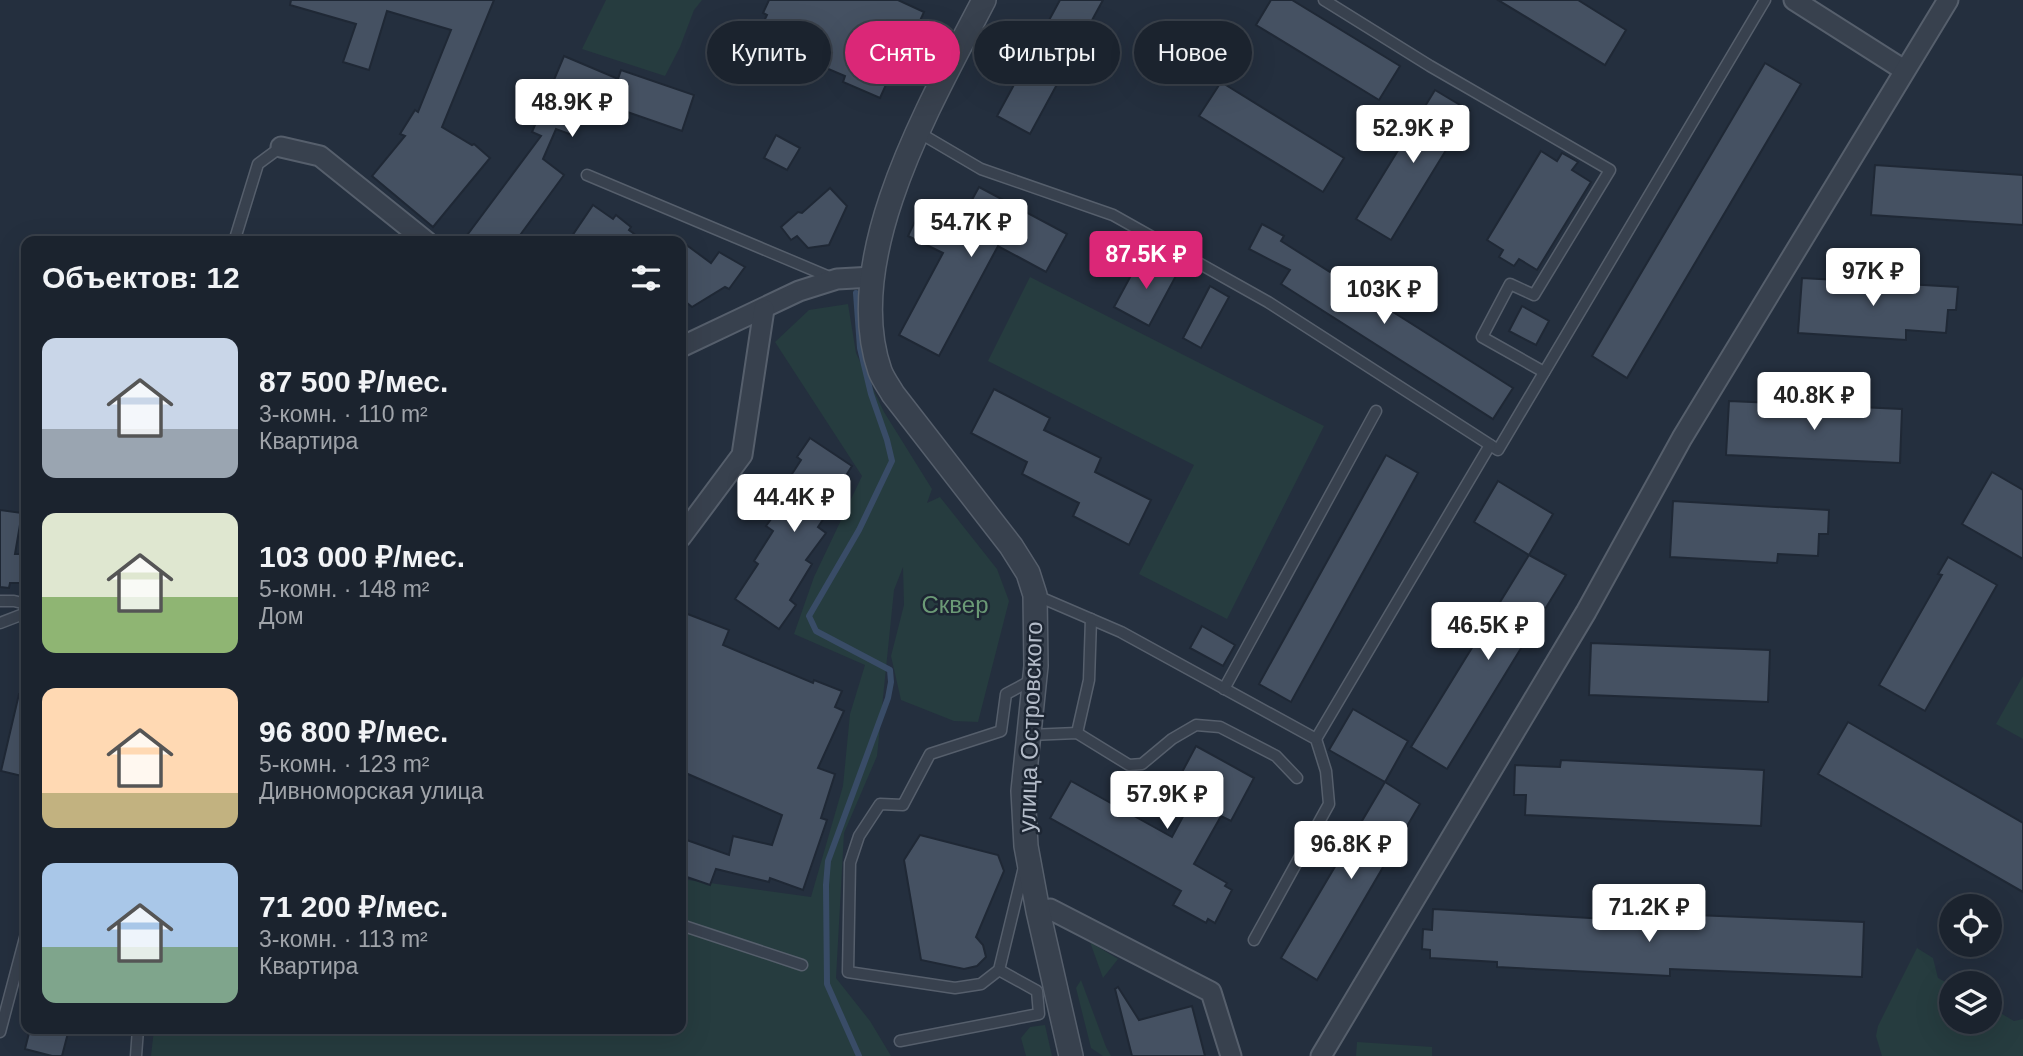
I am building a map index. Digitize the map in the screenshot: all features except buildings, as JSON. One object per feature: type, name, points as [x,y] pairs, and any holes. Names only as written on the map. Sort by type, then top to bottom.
[{"type":"street","name":"улица Островского","points":[[984,0],[918,131],[892,197],[873,276],[871,314],[874,348],[881,373],[893,394],[1011,546],[1028,573],[1035,595],[1034,679],[1023,792],[1027,853],[1038,911],[1048,1001],[1071,1056]]},
{"type":"street","points":[[1794,0],[1904,70]]},
{"type":"street","points":[[1321,1056],[1586,612],[1682,438],[1948,0]]},
{"type":"street","points":[[281,147],[320,156],[420,236]]},
{"type":"street","points":[[686,345],[799,291],[836,279],[873,276]]},
{"type":"street","points":[[686,530],[742,455],[764,309]]},
{"type":"street","points":[[1038,911],[1051,909],[1211,992],[1231,1056]]},
{"type":"lane","points":[[1324,0],[1430,66],[1610,170],[1534,295],[1510,284],[1482,337],[1544,372]]},
{"type":"lane","points":[[918,131],[981,169],[1113,215],[1268,302],[1498,450],[1765,0]]},
{"type":"lane","points":[[236,236],[258,164],[281,147]]},
{"type":"lane","points":[[587,175],[836,279]]},
{"type":"lane","points":[[1224,689],[1376,411]]},
{"type":"lane","points":[[1316,739],[1490,445]]},
{"type":"lane","points":[[1035,595],[1121,632],[1316,739],[1326,771],[1329,804],[1254,940]]},
{"type":"lane","points":[[0,601],[21,603]]},
{"type":"lane","points":[[0,623],[21,615]]},
{"type":"lane","points":[[1077,733],[1089,680],[1091,619]]},
{"type":"lane","points":[[1027,853],[999,970],[981,984],[955,988],[848,972],[850,863],[859,836],[880,804],[903,806],[930,754],[1001,731],[1006,694],[1034,679]]},
{"type":"lane","points":[[1028,735],[1077,733],[1129,765],[1142,764],[1171,739],[1196,725],[1220,727],[1276,756],[1297,778]]},
{"type":"lane","points":[[686,927],[802,965]]},
{"type":"lane","points":[[0,1032],[21,953]]},
{"type":"lane","points":[[900,1041],[1040,1014],[1048,1001],[1037,991],[999,970]]},
{"type":"lane","points":[[136,1056],[138,1034]]},
{"type":"green space","points":[[606,0],[702,0],[694,10],[665,76],[582,49]]},
{"type":"green space","points":[[1030,277],[1324,426],[1227,619],[1139,574],[1194,465],[988,361]]},
{"type":"green space","name":"Сквер","points":[[848,304],[856,353],[884,412],[932,489],[927,503],[940,497],[997,569],[1009,601],[978,722],[954,721],[901,700],[891,656],[904,605],[903,567],[894,590],[877,756],[844,833],[836,978],[870,1021],[891,1056],[151,1056],[153,1034],[686,1034],[686,880],[811,897],[843,786],[850,714],[865,665],[794,634],[814,577],[862,476],[775,342],[809,310]]},
{"type":"green space","points":[[2023,676],[2023,739],[1996,724]]},
{"type":"green space","points":[[1090,942],[1118,959],[1103,978]]},
{"type":"green space","points":[[1917,948],[1933,958],[1939,979],[1939,1034],[2002,1034],[2002,1014],[2014,1021],[2023,1019],[2023,1056],[1882,1056],[1876,1036],[1878,1026]]},
{"type":"green space","points":[[1081,980],[1111,1056],[1103,1056],[1091,1048],[1076,988]]},
{"type":"green space","points":[[1045,1025],[1052,1056],[1026,1056],[1021,1038],[1030,1027]]},
{"type":"green space","points":[[1357,1042],[1432,1047],[1432,1056],[1356,1056]]},
{"type":"waterway","points":[[856,293],[860,348],[892,461],[859,530],[809,616],[816,631],[890,670],[888,698],[828,861],[826,885],[827,984],[859,1056]]}]
